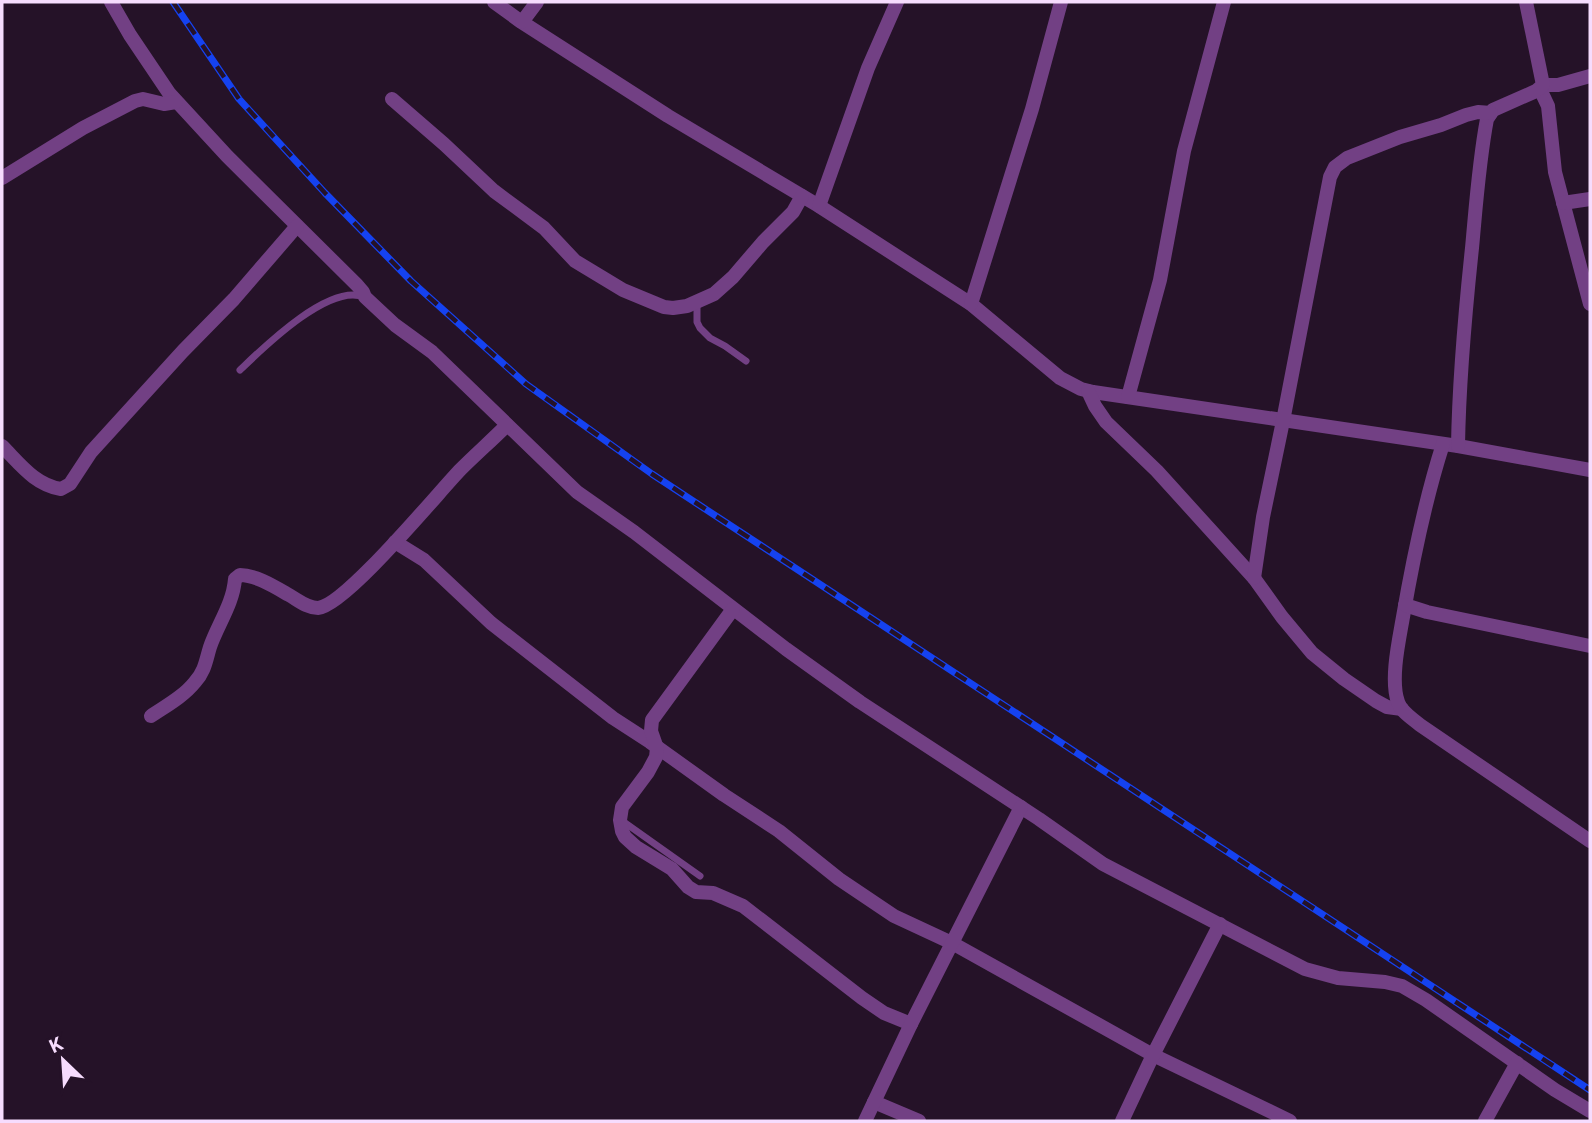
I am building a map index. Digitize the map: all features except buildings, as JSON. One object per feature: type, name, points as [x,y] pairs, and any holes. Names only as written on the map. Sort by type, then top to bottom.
[{"type":"street","points":[[111,2],[176,102],[226,156],[357,285],[365,297],[395,325],[432,352],[577,492],[634,532],[786,649],[860,702],[1103,864],[1305,969],[1338,978],[1402,986],[1426,999],[1555,1090],[1590,1111]]},
{"type":"street","points":[[494,2],[668,116],[819,206],[971,304],[1060,378],[1088,391],[1451,445],[1590,470]]},
{"type":"street","points":[[522,22],[537,2]]},
{"type":"street","points":[[819,206],[868,68],[897,2]]},
{"type":"street","points":[[971,304],[1032,109],[1061,2]]},
{"type":"street","points":[[1128,397],[1160,280],[1184,151],[1224,2]]},
{"type":"street","points":[[1526,2],[1541,87],[1548,106],[1555,172],[1590,304]]},
{"type":"street","points":[[1590,75],[1558,85],[1541,87],[1493,110],[1487,119],[1474,226],[1458,415],[1451,445],[1432,480],[1405,605],[1394,684],[1398,703],[1420,725],[1590,841]]},
{"type":"street","points":[[392,99],[494,191],[544,228],[575,261],[623,290],[656,305],[673,308],[687,306],[714,294],[793,212],[802,196]]},
{"type":"street","points":[[2,178],[83,128],[135,101],[164,104],[176,102]]},
{"type":"street","points":[[1254,578],[1263,517],[1317,242],[1335,167],[1347,158],[1400,137],[1466,115],[1491,113]]},
{"type":"street","points":[[1563,203],[1590,199]]},
{"type":"street","points":[[2,446],[40,482],[61,489],[70,484],[91,452],[234,299],[297,226]]},
{"type":"street","points":[[1088,391],[1106,422],[1157,471],[1254,578],[1312,653],[1376,701],[1402,709]]},
{"type":"street","points":[[151,716],[191,687],[201,674],[229,605],[235,579],[246,575],[305,604],[319,608],[328,604],[349,589],[507,425]]},
{"type":"street","points":[[395,542],[424,560],[491,623],[613,718],[779,831],[839,878],[894,916],[952,943],[1153,1055],[1290,1121]]},
{"type":"street","points":[[1405,605],[1590,646]]},
{"type":"street","points":[[733,609],[652,720],[651,732],[657,747],[656,757],[622,807],[622,831],[636,847],[672,869],[688,887],[696,892],[713,893],[743,906],[862,998],[884,1013],[911,1024]]},
{"type":"street","points":[[864,1121],[1021,807]]},
{"type":"street","points":[[1122,1121],[1220,924]]},
{"type":"street","points":[[1485,1121],[1517,1063]]},
{"type":"street","points":[[874,1102],[919,1121]]},
{"type":"lane","points":[[240,370],[295,321],[329,300],[348,295],[365,297]]},
{"type":"lane","points":[[697,302],[697,322],[700,328],[746,362]]},
{"type":"lane","points":[[620,820],[700,876]]},
{"type":"railway","points":[[173,2],[239,99],[325,193],[411,281],[526,384],[652,474],[1590,1090]]}]
